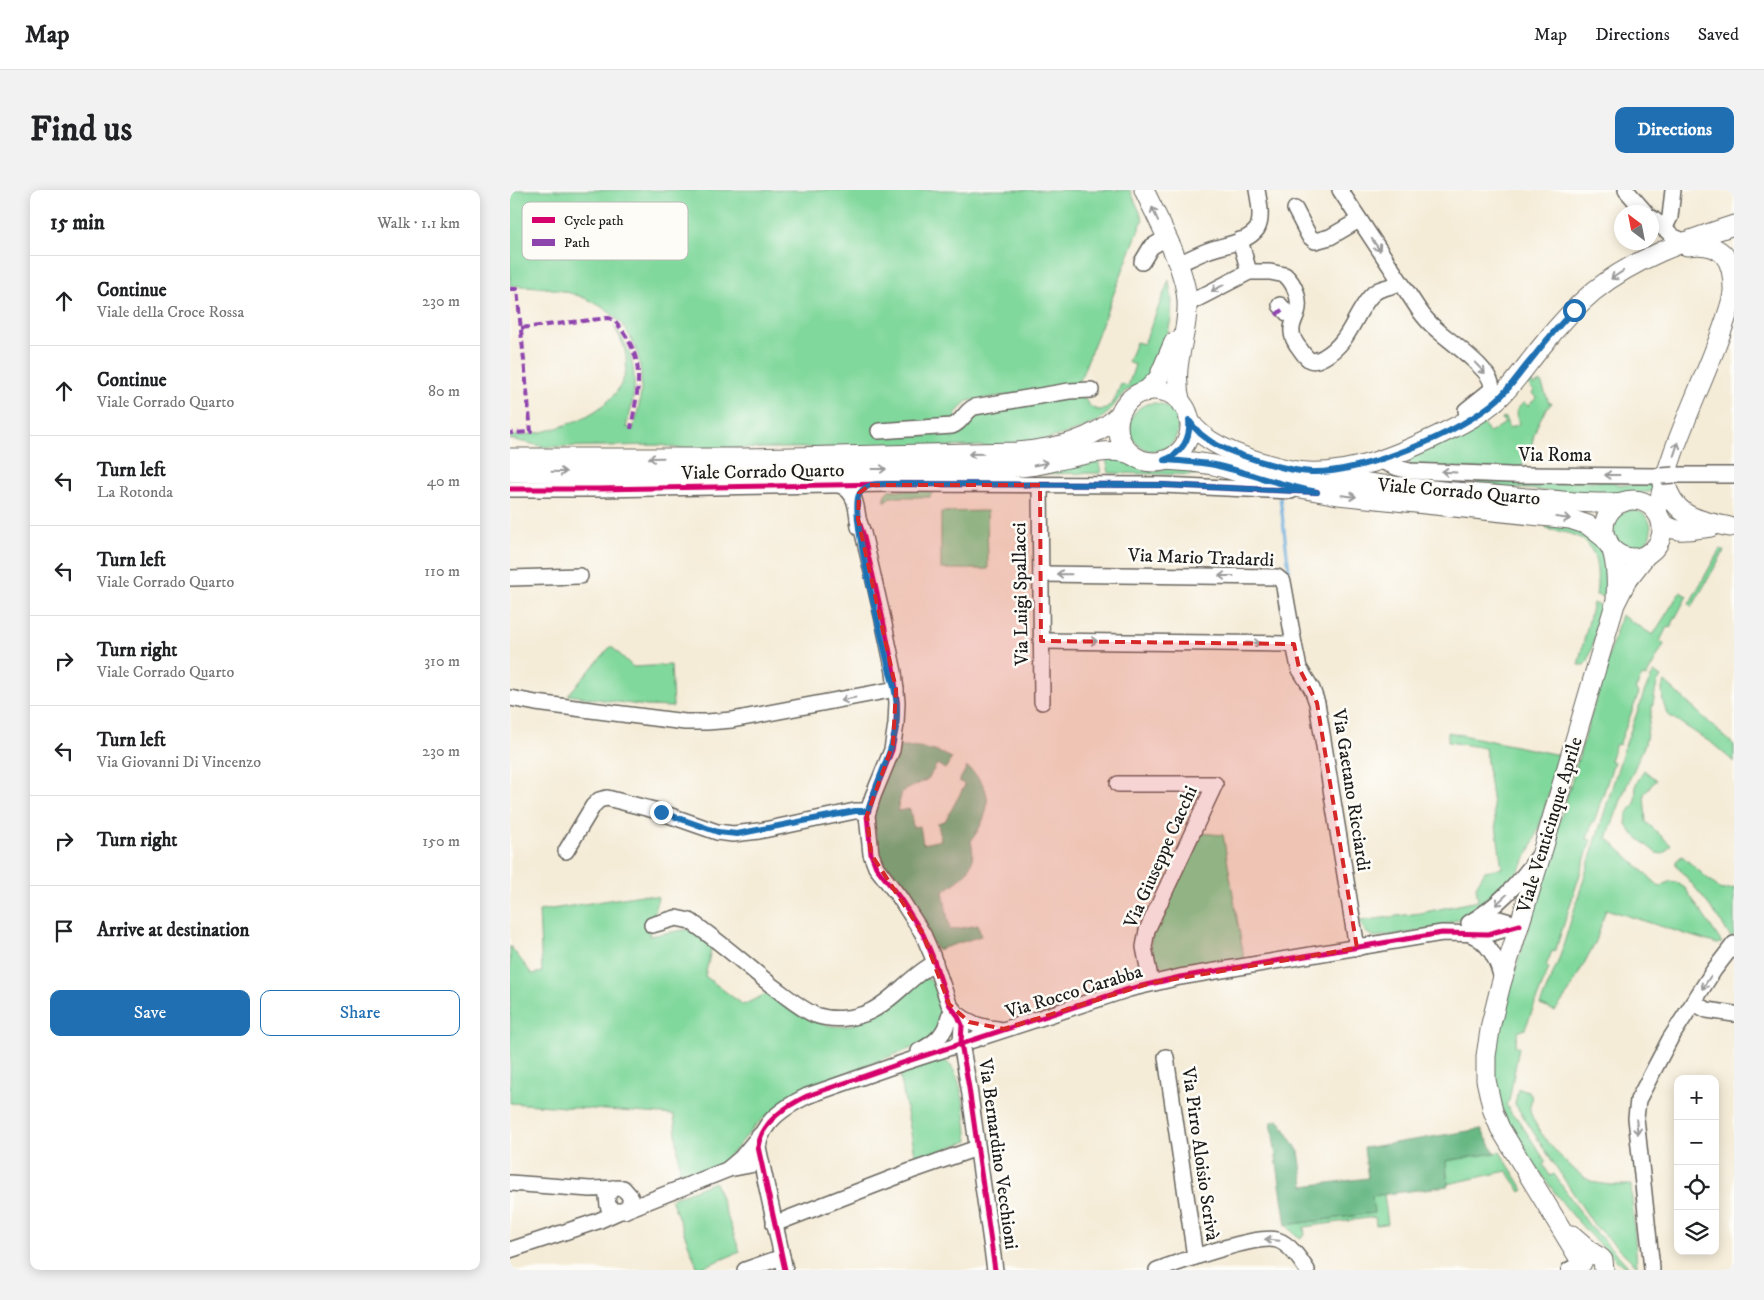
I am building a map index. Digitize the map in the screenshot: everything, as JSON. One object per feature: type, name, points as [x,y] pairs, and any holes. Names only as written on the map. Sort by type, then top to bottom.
[{"type":"main road","points":[[1144,190],[1178,264],[1185,285],[1187,302],[1177,371],[1178,390],[1189,432],[1185,443],[1175,455],[1164,460],[1149,462],[1132,455],[1124,447],[1118,425],[1120,414],[1128,401],[1145,392],[1155,383],[1173,346],[1177,328],[1180,294],[1176,271],[1166,238]]},
{"type":"main road","points":[[1295,471],[1340,470],[1378,460],[1425,442],[1468,420],[1502,395],[1555,331],[1592,294],[1669,240],[1729,231]]},
{"type":"main road","points":[[1669,240],[1710,246],[1719,250],[1725,255],[1730,266],[1733,293]]},
{"type":"main road","points":[[1652,551],[1662,533],[1659,517],[1666,477],[1728,315],[1734,289]]},
{"type":"main road","points":[[1145,392],[1164,392],[1174,397],[1185,412]]},
{"type":"main road","name":"Viale Corrado Quarto","points":[[1185,412],[1199,432],[1220,446],[1295,471],[1341,480],[1389,486],[1557,500],[1602,503],[1624,502]]},
{"type":"main road","name":"Viale Corrado Quarto","points":[[510,458],[743,458],[1017,452],[1056,446],[1083,438],[1108,426],[1120,414]]},
{"type":"main road","points":[[510,446],[569,459]]},
{"type":"main road","name":"Viale Corrado Quarto","points":[[510,472],[606,473],[996,469],[1033,465],[1098,453],[1121,452],[1132,455]]},
{"type":"main road","name":"Viale Corrado Quarto","points":[[1164,460],[1214,465],[1284,485],[1317,492],[1570,519],[1588,525],[1609,543]]},
{"type":"main road","points":[[1666,477],[1673,501],[1686,515],[1700,521],[1732,527]]},
{"type":"main road","points":[[1698,529],[1668,540],[1652,551],[1634,558],[1616,552],[1609,543],[1605,532],[1607,518],[1612,510],[1624,502],[1636,500],[1644,502],[1674,530],[1732,527]]},
{"type":"main road","name":"Viale Venticinque Aprile","points":[[1609,543],[1616,569],[1615,604]]},
{"type":"main road","name":"Viale Venticinque Aprile","points":[[1591,1265],[1550,1209],[1506,1140],[1493,1111],[1485,1068],[1487,1046],[1502,981],[1543,850],[1615,604],[1627,580],[1652,551]]},
{"type":"street","points":[[1178,264],[1252,234],[1258,226],[1260,208],[1257,190]]},
{"type":"street","points":[[1328,190],[1356,223],[1427,320],[1472,359],[1491,381],[1491,390],[1467,409],[1468,420]]},
{"type":"street","points":[[1340,190],[1356,223]]},
{"type":"street","points":[[1626,190],[1639,205]]},
{"type":"street","points":[[1669,240],[1673,190]]},
{"type":"street","points":[[1295,209],[1310,238],[1315,241],[1326,239],[1356,223]]},
{"type":"street","points":[[1659,227],[1669,240]]},
{"type":"street","points":[[1142,262],[1151,247],[1166,238]]},
{"type":"street","points":[[1240,240],[1249,272]]},
{"type":"street","points":[[1187,302],[1193,301],[1249,272],[1278,273],[1288,278],[1297,296],[1298,305],[1292,328],[1292,336],[1304,354],[1312,361],[1325,357],[1341,343],[1372,294],[1381,288],[1396,285],[1400,282]]},
{"type":"street","points":[[1280,305],[1287,313],[1295,317]]},
{"type":"street","points":[[879,431],[952,426],[960,422],[967,411],[974,408],[1069,391],[1091,390]]},
{"type":"street","name":"Via Roma","points":[[1378,460],[1398,468],[1419,471],[1510,475],[1666,477],[1734,475]]},
{"type":"street","points":[[566,851],[593,806],[599,800],[607,798],[654,810],[718,832],[733,834],[759,831],[855,811],[868,811],[893,744],[897,713],[896,690],[882,614],[858,519],[856,503],[849,491],[839,485]]},
{"type":"street","name":"Viale Corrado Quarto","points":[[510,489],[598,490],[839,485],[1163,485],[1317,492]]},
{"type":"street","points":[[856,503],[859,493],[870,485]]},
{"type":"street","name":"Via Luigi Spallacci","points":[[1040,485],[1042,702]]},
{"type":"street","name":"Via Mario Tradardi","points":[[1041,574],[1276,577],[1283,582],[1294,644]]},
{"type":"street","points":[[510,578],[580,576]]},
{"type":"street","points":[[1041,641],[1294,644]]},
{"type":"street","name":"Via Gaetano Ricciardi","points":[[1294,644],[1300,670],[1312,689],[1317,703],[1357,948]]},
{"type":"street","points":[[510,698],[673,720],[707,722],[732,720],[896,690]]},
{"type":"street","name":"Via Giuseppe Cacchi","points":[[1118,784],[1215,784],[1146,934],[1145,951],[1151,983]]},
{"type":"street","name":"Via Bernardino Vecchioni","points":[[868,811],[867,824],[872,860],[920,928],[935,963],[951,1010],[962,1029],[961,1043],[995,1270]]},
{"type":"street","points":[[1502,981],[1498,966],[1489,948],[1469,929],[1507,895],[1543,850]]},
{"type":"street","points":[[652,924],[676,918],[690,921],[788,998],[810,1013],[823,1017],[849,1018],[871,1011],[894,996],[924,969],[935,963]]},
{"type":"street","name":"Via Rocco Carabba","points":[[510,1250],[588,1224],[616,1201],[666,1193],[743,1162],[765,1128],[780,1113],[807,1096],[1085,1002],[1151,983],[1469,929],[1485,919],[1496,919],[1520,925]]},
{"type":"street","points":[[1652,1269],[1636,1107],[1670,1039],[1714,970],[1734,944]]},
{"type":"street","points":[[1693,1003],[1716,1012],[1734,1014]]},
{"type":"street","points":[[896,1065],[936,1041],[945,1030],[951,1010],[976,1025],[1004,1029]]},
{"type":"street","name":"Via Pirro Aloisio Scrivà","points":[[1166,1057],[1195,1257]]},
{"type":"street","points":[[745,1270],[783,1263],[759,1158],[758,1145],[765,1128]]},
{"type":"street","points":[[774,1224],[911,1171],[977,1148]]},
{"type":"street","points":[[759,1158],[750,1154],[743,1162],[763,1174]]},
{"type":"street","points":[[510,1183],[593,1189],[616,1201]]},
{"type":"street","points":[[1156,1270],[1240,1244],[1273,1239],[1288,1246],[1307,1270]]},
{"type":"highlighted area","points":[[870,485],[1040,485],[1041,641],[1294,644],[1299,668],[1317,703],[1357,948],[1151,983],[1004,1029],[969,1022],[949,1004],[923,934],[871,854],[867,815],[893,744],[896,689],[858,519],[859,493]]},
{"type":"green space","points":[[510,190],[1130,190],[1143,219],[1078,385],[967,401],[955,414],[957,417],[957,431],[968,426],[984,410],[1069,394],[1085,398],[1088,404],[1096,409],[1106,409],[1114,401],[1121,384],[1128,386],[1135,365],[1128,362],[1136,342],[1144,344],[1169,280],[1172,302],[1171,319],[1166,341],[1155,368],[1144,382],[1124,392],[1109,412],[1098,421],[1078,430],[1040,441],[989,446],[682,449],[661,445],[545,447],[510,439],[510,436],[548,430],[569,424],[588,415],[606,403],[619,389],[626,371],[625,351],[614,326],[628,350],[632,362],[634,375],[633,400],[626,427],[633,429],[640,395],[640,365],[632,341],[618,320],[598,305],[573,294],[543,288],[510,286]]},
{"type":"green space","points":[[1532,382],[1533,385],[1541,382],[1549,403],[1552,403],[1543,414],[1536,428],[1532,442],[1532,456],[1528,456],[1528,460],[1518,469],[1411,468],[1408,458],[1481,420],[1490,433],[1505,423],[1502,419],[1505,417],[1509,428],[1519,424],[1516,414],[1517,410],[1524,402],[1528,406],[1536,398],[1532,393],[1534,391],[1526,383]]},
{"type":"green space","points":[[1154,403],[1163,405],[1171,410],[1176,418],[1178,427],[1176,436],[1171,444],[1163,449],[1154,451],[1145,449],[1137,444],[1132,436],[1130,427],[1132,418],[1137,410],[1145,405]]},
{"type":"green space","points":[[1106,458],[1122,459],[1146,470],[1169,468],[1197,469],[1196,475],[1109,473]]},
{"type":"green space","points":[[1098,459],[1101,473],[1030,474]]},
{"type":"green space","points":[[1477,481],[1610,481],[1621,485],[1658,484],[1649,492],[1620,494],[1569,493],[1478,485]]},
{"type":"green space","points":[[889,490],[933,490],[930,497],[890,497],[885,502],[885,494]]},
{"type":"green space","points":[[1632,510],[1645,516],[1651,529],[1645,542],[1632,548],[1619,542],[1613,529],[1619,516]]},
{"type":"green space","points":[[987,511],[988,569],[941,569],[941,512]]},
{"type":"green space","points":[[1547,524],[1580,532],[1597,545],[1604,554],[1607,564],[1608,577],[1605,597],[1596,595],[1596,562],[1589,547],[1576,536],[1546,529]]},
{"type":"green space","points":[[1720,549],[1724,551],[1692,607],[1689,604]]},
{"type":"green space","points":[[1680,592],[1687,596],[1670,628],[1667,627],[1660,641],[1664,644],[1646,677],[1642,676],[1635,690],[1639,693],[1619,745],[1616,744],[1610,760],[1614,762],[1594,822],[1592,822],[1587,839],[1591,840],[1555,952],[1552,951],[1546,966],[1549,968],[1525,1029],[1518,1032],[1515,1046],[1519,1047],[1509,1101],[1506,1104],[1546,1162],[1543,1164],[1550,1176],[1554,1174],[1589,1225],[1628,1266],[1626,1268],[1601,1246],[1567,1209],[1530,1158],[1501,1107],[1495,1084],[1493,1064],[1497,1034],[1505,1005],[1621,615],[1653,635]]},
{"type":"green space","points":[[1593,603],[1604,607],[1588,661],[1584,665],[1578,665]]},
{"type":"green space","points":[[611,646],[633,667],[671,665],[673,707],[646,706],[568,695]]},
{"type":"green space","points":[[1654,672],[1661,677],[1657,683],[1645,744],[1607,838],[1660,887],[1670,881],[1676,882],[1685,888],[1722,943],[1717,944],[1606,909],[1596,941],[1569,992],[1555,1011],[1540,1005],[1559,959],[1623,752],[1645,690]]},
{"type":"green space","points":[[1665,682],[1734,745],[1734,762],[1713,744],[1667,714],[1663,702],[1662,688]]},
{"type":"green space","points":[[1448,732],[1559,755],[1535,838],[1524,861],[1510,882],[1491,900],[1467,915],[1421,931],[1376,937],[1370,935],[1362,927],[1360,921],[1420,913],[1478,901],[1476,886],[1485,871],[1502,868],[1485,748],[1448,742]]},
{"type":"green space","points":[[897,747],[925,749],[952,758],[945,769],[937,764],[928,779],[902,792],[897,811],[910,809],[913,827],[920,826],[923,844],[941,840],[938,823],[945,821],[965,785],[959,781],[967,767],[983,784],[986,793],[986,812],[978,831],[971,841],[973,851],[970,865],[957,882],[943,892],[950,930],[978,925],[981,936],[937,950],[879,864],[872,809]]},
{"type":"green space","points":[[1644,770],[1656,780],[1644,794],[1646,822],[1671,845],[1663,854],[1656,853],[1631,832],[1626,824],[1627,814],[1635,803],[1636,784]]},
{"type":"green space","points":[[1199,833],[1223,835],[1244,959],[1170,970],[1156,960],[1151,945],[1152,934]]},
{"type":"green space","points":[[1682,856],[1721,890],[1734,888],[1734,935],[1731,938],[1702,896],[1676,865],[1676,861]]},
{"type":"green space","points":[[642,895],[658,897],[649,936],[689,929],[712,946],[705,976],[743,1005],[770,992],[800,1013],[820,1023],[831,1026],[843,1026],[855,1024],[925,978],[930,980],[937,989],[944,1020],[925,1043],[808,1089],[771,1112],[757,1124],[721,1163],[703,1173],[681,1181],[674,1115],[510,1103],[510,946],[532,974],[542,972],[539,911]]},
{"type":"green space","points":[[939,1058],[947,1062],[954,1070],[958,1081],[962,1094],[968,1141],[916,1159],[899,1071]]},
{"type":"green space","points":[[1518,1089],[1526,1090],[1530,1093],[1532,1099],[1530,1110],[1538,1128],[1545,1139],[1572,1168],[1594,1182],[1609,1185],[1631,1185],[1637,1266],[1594,1225],[1515,1104]]},
{"type":"green space","points":[[1279,1120],[1299,1152],[1304,1186],[1368,1178],[1364,1148],[1481,1129],[1495,1153],[1446,1161],[1448,1186],[1372,1196],[1374,1213],[1286,1225],[1271,1122]]},
{"type":"green space","points":[[1500,1152],[1524,1190],[1521,1192],[1507,1171],[1448,1184],[1445,1161]]},
{"type":"green space","points":[[715,1182],[740,1252],[698,1269],[671,1199]]},
{"type":"green space","points":[[1384,1194],[1388,1224],[1376,1225],[1375,1217],[1304,1227],[1305,1235],[1300,1239],[1286,1225],[1374,1213],[1371,1196]]},
{"type":"waterway","points":[[1280,497],[1289,570]]},
{"type":"marked path","points":[[510,289],[517,289],[531,432],[510,433]]},
{"type":"marked path","points":[[1276,315],[1283,309]]},
{"type":"marked path","points":[[521,328],[608,318],[614,321],[630,343],[637,367],[637,390],[631,429]]},
{"type":"cycle path","points":[[510,489],[889,484],[1163,485],[1317,492]]},
{"type":"cycle path","points":[[858,519],[882,615],[894,672],[897,702],[892,750],[867,815],[871,854],[876,867],[900,898],[923,934],[949,1004],[962,1025],[961,1043],[995,1270]]},
{"type":"cycle path","points":[[785,1270],[758,1147],[760,1138],[769,1122],[783,1110],[807,1096],[1129,989],[1180,977],[1442,933],[1488,934],[1520,925]]},
{"type":"route","points":[[661,812],[718,832],[744,834],[855,811],[868,811],[892,750],[897,718],[897,702],[896,690],[890,673],[859,534],[856,503],[859,493],[868,486],[889,484],[1154,485],[1317,492],[1284,485],[1214,465],[1164,460],[1181,450],[1188,436],[1189,420],[1194,428],[1216,444],[1252,458],[1295,471],[1340,470],[1385,458],[1435,437],[1472,418],[1490,406],[1502,395],[1574,310]]}]
